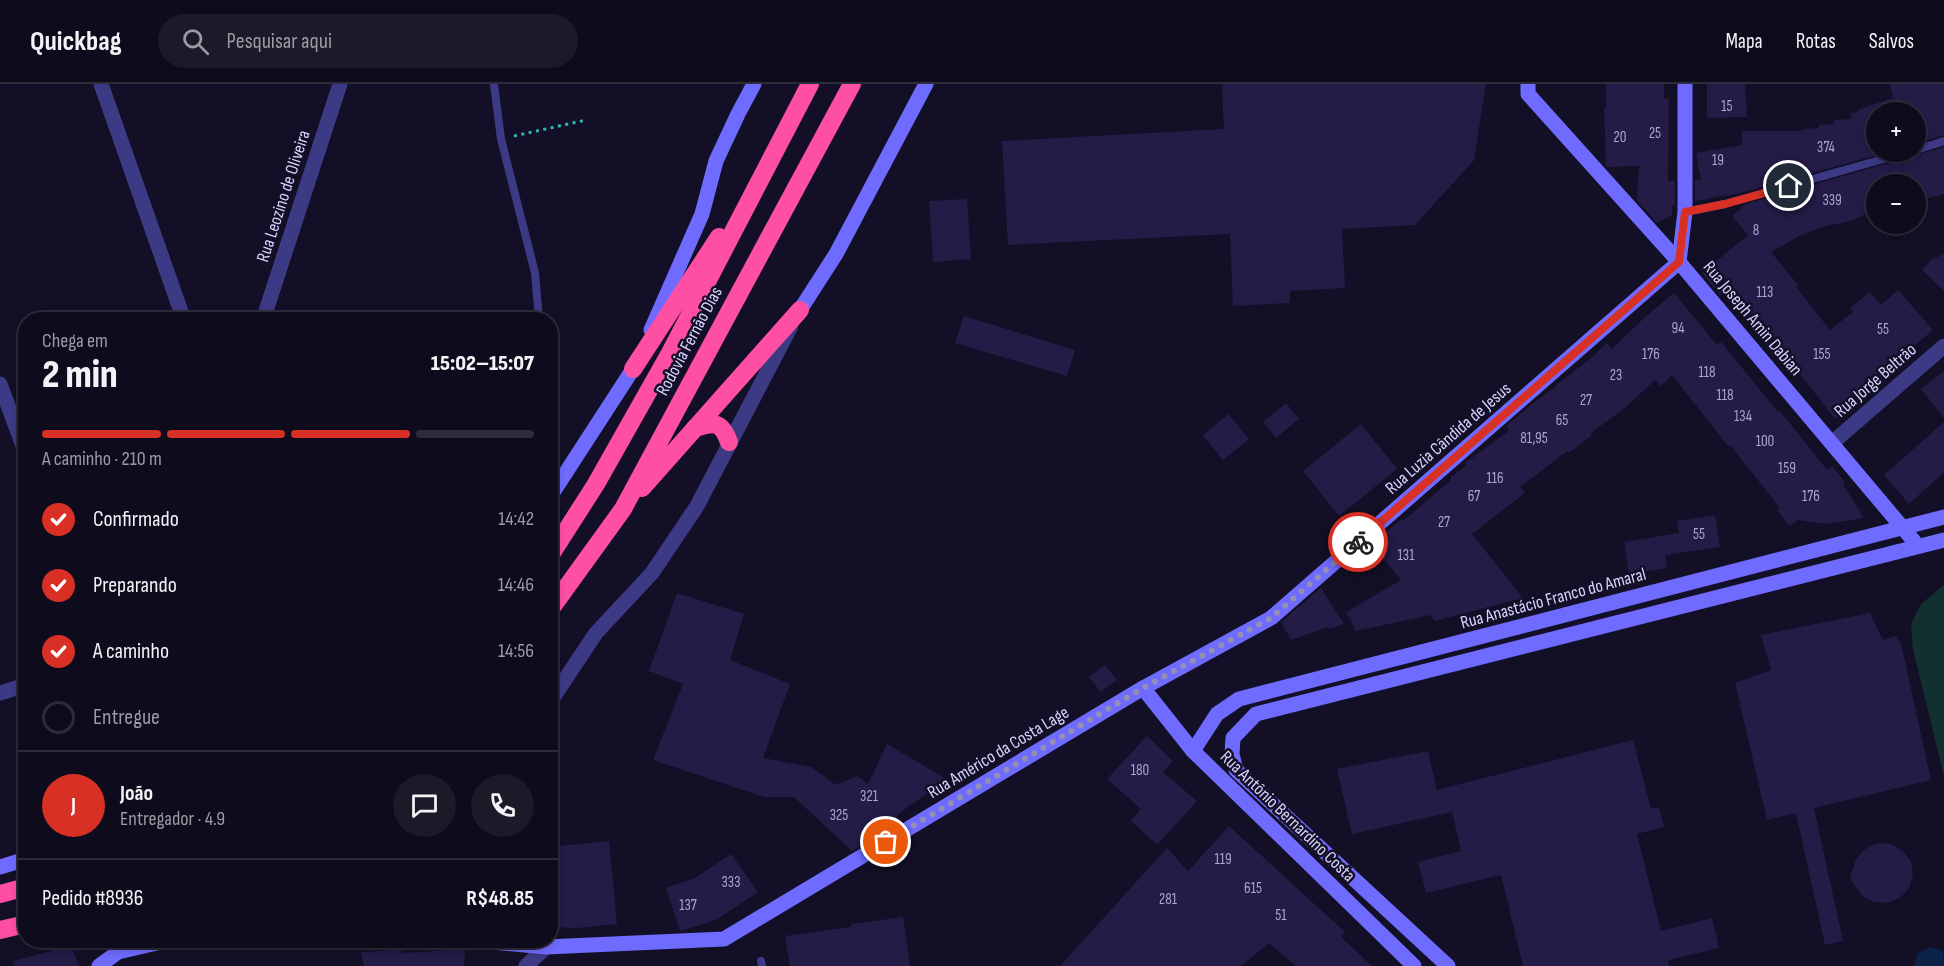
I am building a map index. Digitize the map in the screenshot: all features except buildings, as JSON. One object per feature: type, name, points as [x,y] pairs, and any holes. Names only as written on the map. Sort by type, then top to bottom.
[{"type":"highway","name":"Rodovia Fernão Dias","points":[[558,543],[596,484],[665,363],[810,84]]},
{"type":"highway","name":"Rodovia Fernão Dias","points":[[558,599],[623,509],[852,84]]},
{"type":"highway","points":[[633,369],[775,150]]},
{"type":"highway","points":[[623,509],[800,310]]},
{"type":"highway","points":[[695,428],[712,423],[720,425],[729,442]]},
{"type":"highway","points":[[0,894],[18,889]]},
{"type":"highway","points":[[0,930],[18,926]]},
{"type":"street","points":[[101,84],[181,312]]},
{"type":"street","name":"Rodovia Fernão Dias","points":[[558,485],[633,369],[702,214],[716,161],[754,84]]},
{"type":"street","points":[[558,690],[596,633],[652,573],[697,506],[800,310],[836,254],[926,84]]},
{"type":"street","points":[[1679,262],[1685,212],[1685,84]]},
{"type":"street","name":"Rua Leozino de Oliveira","points":[[265,312],[335,85]]},
{"type":"street","name":"Rua Joseph Amin Dabian","points":[[1528,89],[1679,262],[1918,546]]},
{"type":"street","name":"Rua Luzia Cândida de Jesus","points":[[1143,688],[1271,618],[1679,262]]},
{"type":"street","name":"Rua Jorge Beltrão","points":[[1832,443],[1944,346]]},
{"type":"street","points":[[0,384],[18,432]]},
{"type":"street","name":"Rua Anastácio Franco do Amaral","points":[[1193,751],[1217,714],[1239,699],[1944,517]]},
{"type":"street","points":[[1918,546],[1944,540]]},
{"type":"street","name":"Rua Antônio Bernardino Costa","points":[[1448,966],[1236,770],[1232,754],[1233,738],[1256,714],[1918,546]]},
{"type":"street","points":[[0,693],[18,687]]},
{"type":"street","name":"Rua Antônio Bernardino Costa","points":[[1143,688],[1193,751],[1416,966]]},
{"type":"street","name":"Rua Américo da Costa Lage","points":[[558,946],[724,939],[1143,688]]},
{"type":"street","points":[[0,867],[18,861]]},
{"type":"street","points":[[99,966],[118,952],[135,948]]},
{"type":"street","points":[[526,966],[545,948]]},
{"type":"street","points":[[1416,966],[1431,950]]},
{"type":"lane","points":[[494,84],[501,139],[535,273],[538,312]]},
{"type":"lane","points":[[1926,147],[1944,141]]},
{"type":"lane","points":[[1685,212],[1725,204],[1873,162]]},
{"type":"path","points":[[501,139],[586,120]]},
{"type":"green space","points":[[1944,585],[1944,776],[1913,649],[1911,624],[1921,604]]},
{"type":"water","points":[[1930,947],[1943,951],[1944,966],[1914,966],[1918,953]]},
{"type":"way so far","points":[[886,842],[1143,688],[1271,618],[1358,542]]},
{"type":"route","points":[[1358,542],[1679,262],[1685,212],[1725,204],[1789,186]]}]
